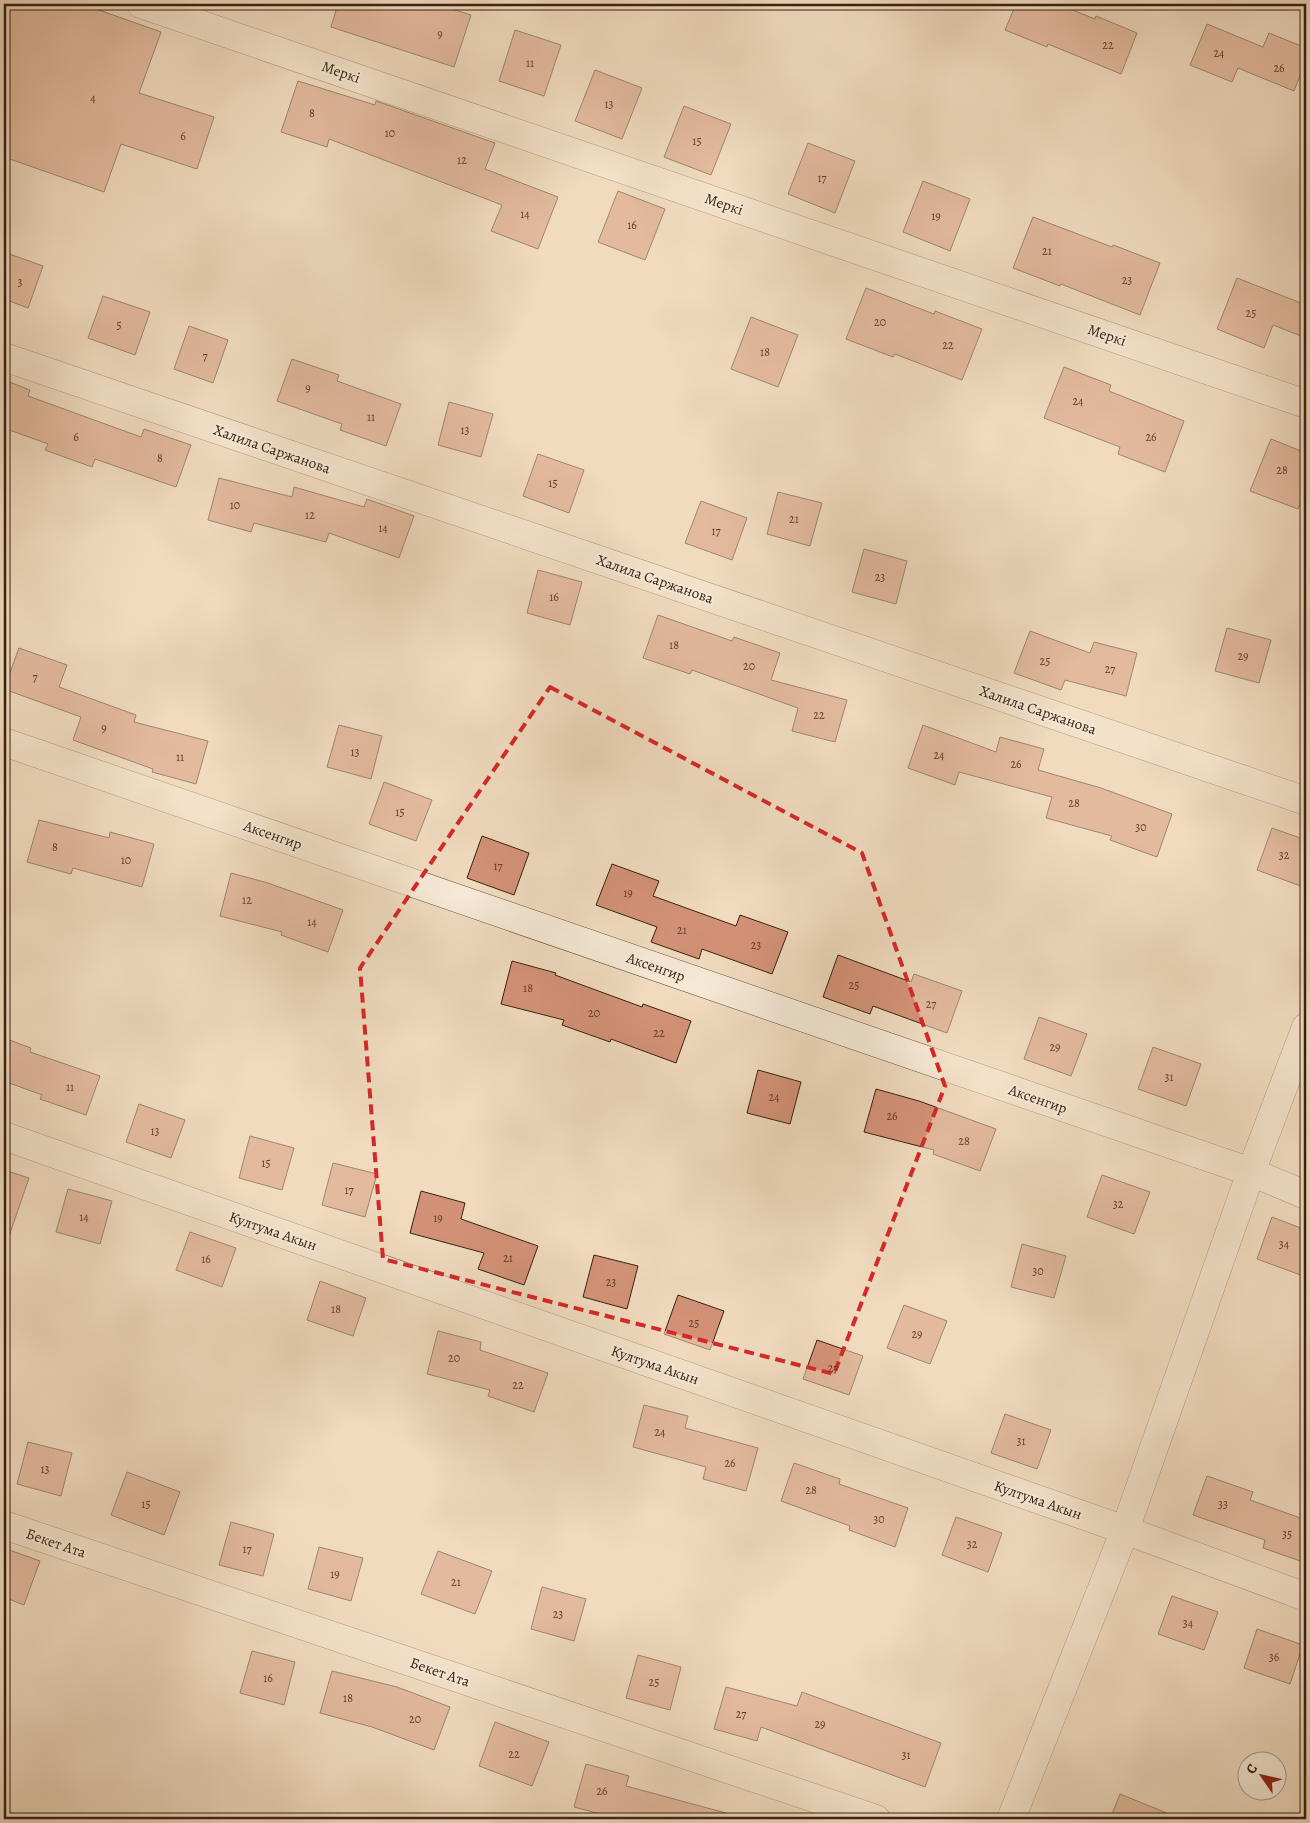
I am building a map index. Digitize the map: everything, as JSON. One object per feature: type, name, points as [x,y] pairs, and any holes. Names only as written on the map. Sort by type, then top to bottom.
[{"type":"street","name":"Меркі","points":[[141,4],[1306,404]]},
{"type":"street","name":"Халила Саржанова","points":[[4,357],[1306,801]]},
{"type":"street","name":"Аксенгир","points":[[4,742],[1251,1172],[1306,1195]]},
{"type":"street","points":[[1011,1819],[1125,1530],[1251,1172],[1306,1027]]},
{"type":"street","name":"Култума Акын","points":[[4,1136],[1125,1530],[1306,1597]]},
{"type":"street","name":"Бекет Ата","points":[[4,1525],[876,1819]]},
{"type":"highlighted area","points":[[550,687],[862,853],[945,1086],[834,1374],[383,1259],[360,968]]},
{"type":"building","points":[[4,4],[82,4],[161,32],[139,93],[214,117],[197,169],[121,144],[104,192],[4,157]]},
{"type":"building","points":[[338,4],[435,4],[471,15],[454,67],[331,27]]},
{"type":"building","points":[[1016,4],[1058,4],[1095,19],[1096,16],[1137,33],[1121,74],[1048,44],[1047,47],[1005,30]]},
{"type":"building","points":[[1207,24],[1263,47],[1269,33],[1306,48],[1306,61],[1294,91],[1238,68],[1232,82],[1190,65]]},
{"type":"building","points":[[515,30],[561,45],[544,96],[499,81]]},
{"type":"building","points":[[595,70],[642,88],[622,139],[575,121]]},
{"type":"building","points":[[298,81],[375,105],[376,101],[495,143],[485,169],[558,197],[538,249],[491,231],[502,205],[329,139],[327,147],[281,132]]},
{"type":"building","points":[[684,106],[731,124],[711,175],[664,157]]},
{"type":"building","points":[[808,143],[855,161],[835,213],[788,194]]},
{"type":"building","points":[[923,181],[970,199],[950,251],[903,232]]},
{"type":"building","points":[[618,191],[665,209],[645,260],[598,242]]},
{"type":"building","points":[[1033,217],[1160,263],[1140,315],[1061,284],[1060,286],[1013,268]]},
{"type":"building","points":[[4,252],[43,266],[28,308],[4,299]]},
{"type":"building","points":[[1237,278],[1306,305],[1306,338],[1273,325],[1264,348],[1217,329]]},
{"type":"building","points":[[866,288],[934,314],[935,311],[982,329],[962,380],[895,354],[893,357],[846,339]]},
{"type":"building","points":[[103,296],[150,312],[135,355],[88,338]]},
{"type":"building","points":[[751,317],[798,335],[778,387],[731,369]]},
{"type":"building","points":[[189,326],[228,340],[213,383],[174,369]]},
{"type":"building","points":[[292,359],[339,375],[337,381],[401,404],[386,446],[340,430],[342,424],[277,401]]},
{"type":"building","points":[[1064,367],[1111,385],[1109,391],[1184,421],[1165,472],[1118,454],[1120,447],[1044,418]]},
{"type":"building","points":[[4,380],[30,390],[28,396],[141,437],[144,429],[191,445],[176,487],[95,459],[92,467],[45,450],[48,444],[4,428]]},
{"type":"building","points":[[449,402],[493,414],[481,457],[438,445]]},
{"type":"building","points":[[1271,439],[1306,453],[1306,486],[1298,509],[1250,491]]},
{"type":"building","points":[[538,454],[584,470],[569,513],[523,496]]},
{"type":"building","points":[[219,478],[292,497],[294,487],[364,507],[367,499],[414,516],[399,558],[329,533],[326,542],[254,523],[251,532],[208,520]]},
{"type":"building","points":[[778,492],[822,503],[810,546],[767,534]]},
{"type":"building","points":[[701,501],[747,518],[732,560],[685,543]]},
{"type":"building","points":[[864,549],[907,561],[896,604],[852,592]]},
{"type":"building","points":[[538,570],[582,582],[570,625],[527,613]]},
{"type":"building","points":[[658,615],[732,641],[734,637],[780,653],[771,680],[847,700],[835,742],[792,731],[798,708],[692,670],[690,674],[643,658]]},
{"type":"building","points":[[1227,628],[1271,640],[1259,683],[1215,671]]},
{"type":"building","points":[[1030,631],[1090,653],[1094,642],[1137,653],[1126,696],[1065,680],[1061,690],[1014,673]]},
{"type":"building","points":[[19,648],[67,665],[59,687],[136,715],[134,722],[208,741],[196,784],[152,772],[153,769],[73,740],[81,717],[4,689]]},
{"type":"building","points":[[339,725],[382,736],[371,779],[327,767]]},
{"type":"building","points":[[923,725],[996,752],[1000,737],[1044,749],[1038,770],[1101,788],[1172,814],[1157,857],[1110,840],[1112,836],[1046,818],[1052,797],[959,772],[955,785],[908,768]]},
{"type":"building","points":[[384,782],[432,800],[416,841],[369,824]]},
{"type":"building","points":[[39,820],[109,838],[110,832],[154,844],[142,887],[73,868],[71,874],[27,862]]},
{"type":"building","points":[[1272,828],[1306,840],[1306,888],[1257,870]]},
{"type":"building","points":[[482,836],[529,853],[514,895],[467,878]]},
{"type":"building","points":[[612,864],[659,881],[653,896],[736,926],[740,915],[788,932],[772,974],[702,949],[699,959],[651,942],[657,927],[596,905]]},
{"type":"building","points":[[231,873],[268,883],[343,910],[328,952],[281,935],[282,932],[220,916]]},
{"type":"building","points":[[838,955],[911,982],[914,974],[962,991],[947,1033],[873,1006],[870,1014],[823,997]]},
{"type":"building","points":[[512,961],[556,973],[555,975],[642,1007],[643,1004],[691,1021],[676,1063],[611,1039],[610,1042],[562,1025],[564,1020],[501,1004]]},
{"type":"building","points":[[1039,1017],[1087,1034],[1071,1076],[1024,1059]]},
{"type":"building","points":[[4,1038],[31,1048],[30,1052],[100,1076],[86,1115],[40,1099],[42,1095],[4,1081]]},
{"type":"building","points":[[1153,1047],[1201,1064],[1186,1106],[1138,1089]]},
{"type":"building","points":[[758,1070],[801,1082],[790,1124],[747,1113]]},
{"type":"building","points":[[876,1089],[919,1101],[996,1129],[980,1171],[933,1154],[934,1150],[864,1132]]},
{"type":"building","points":[[139,1104],[185,1120],[171,1158],[126,1142]]},
{"type":"building","points":[[250,1136],[294,1148],[282,1190],[239,1178]]},
{"type":"building","points":[[333,1163],[377,1174],[365,1217],[322,1205]]},
{"type":"building","points":[[4,1170],[29,1178],[7,1242],[4,1241]]},
{"type":"building","points":[[1102,1175],[1150,1192],[1134,1234],[1087,1217]]},
{"type":"building","points":[[68,1189],[112,1201],[100,1244],[56,1232]]},
{"type":"building","points":[[421,1191],[465,1203],[461,1219],[538,1246],[524,1285],[478,1269],[484,1253],[410,1233]]},
{"type":"building","points":[[1272,1217],[1306,1230],[1306,1277],[1257,1259]]},
{"type":"building","points":[[190,1232],[236,1248],[222,1287],[176,1270]]},
{"type":"building","points":[[1022,1244],[1066,1256],[1054,1298],[1011,1287]]},
{"type":"building","points":[[594,1255],[638,1266],[627,1309],[583,1297]]},
{"type":"building","points":[[320,1281],[366,1298],[353,1336],[307,1320]]},
{"type":"building","points":[[678,1295],[724,1311],[710,1350],[664,1334]]},
{"type":"building","points":[[904,1305],[947,1321],[930,1364],[887,1348]]},
{"type":"building","points":[[438,1331],[481,1342],[480,1350],[548,1373],[534,1412],[488,1396],[490,1390],[427,1374]]},
{"type":"building","points":[[817,1340],[863,1356],[849,1395],[803,1379]]},
{"type":"building","points":[[644,1405],[688,1416],[685,1428],[758,1448],[746,1491],[703,1479],[706,1467],[633,1447]]},
{"type":"building","points":[[1005,1414],[1051,1430],[1037,1469],[991,1453]]},
{"type":"building","points":[[28,1442],[72,1453],[61,1496],[17,1484]]},
{"type":"building","points":[[794,1463],[840,1479],[839,1484],[908,1508],[895,1547],[849,1530],[850,1526],[781,1501]]},
{"type":"building","points":[[127,1472],[180,1492],[164,1535],[111,1515]]},
{"type":"building","points":[[1207,1476],[1253,1492],[1250,1500],[1306,1520],[1306,1563],[1263,1548],[1265,1540],[1193,1515]]},
{"type":"building","points":[[956,1517],[1002,1533],[988,1572],[942,1555]]},
{"type":"building","points":[[231,1522],[274,1534],[263,1576],[219,1565]]},
{"type":"building","points":[[319,1547],[363,1558],[351,1601],[308,1589]]},
{"type":"building","points":[[4,1548],[40,1561],[24,1605],[4,1597]]},
{"type":"building","points":[[438,1551],[492,1571],[475,1614],[421,1594]]},
{"type":"building","points":[[542,1587],[586,1599],[574,1641],[531,1629]]},
{"type":"building","points":[[1172,1596],[1218,1612],[1204,1650],[1158,1634]]},
{"type":"building","points":[[1257,1629],[1303,1645],[1290,1684],[1244,1668]]},
{"type":"building","points":[[252,1651],[295,1662],[284,1705],[240,1693]]},
{"type":"building","points":[[638,1655],[681,1667],[670,1710],[626,1698]]},
{"type":"building","points":[[332,1671],[397,1687],[450,1707],[434,1750],[372,1727],[320,1713]]},
{"type":"building","points":[[726,1687],[797,1706],[802,1692],[941,1743],[925,1787],[761,1727],[757,1741],[714,1729]]},
{"type":"building","points":[[495,1722],[549,1742],[532,1786],[479,1766]]},
{"type":"building","points":[[586,1764],[629,1776],[626,1786],[726,1813],[725,1819],[619,1819],[574,1807]]},
{"type":"building","points":[[1120,1794],[1179,1818],[1179,1819],[1110,1819]]}]
